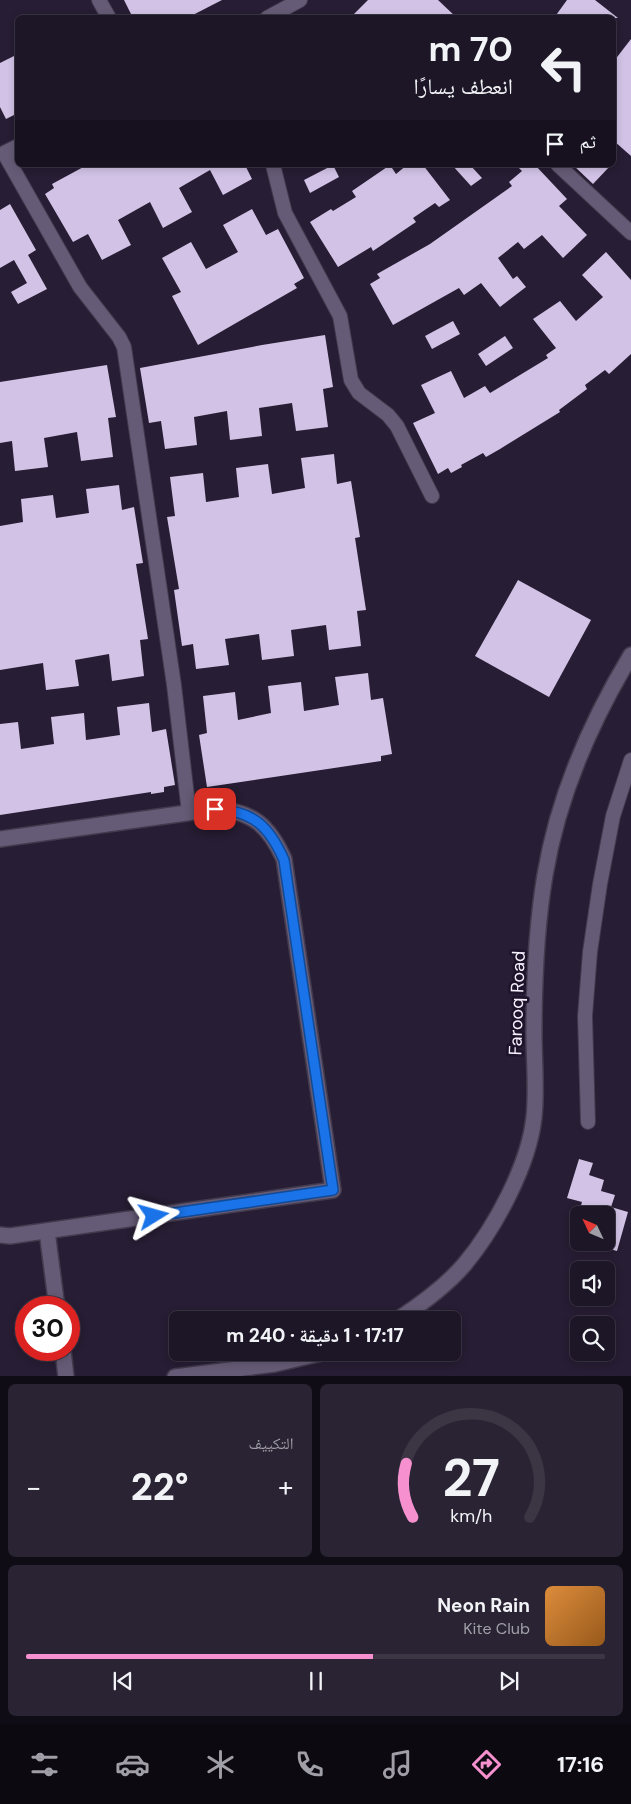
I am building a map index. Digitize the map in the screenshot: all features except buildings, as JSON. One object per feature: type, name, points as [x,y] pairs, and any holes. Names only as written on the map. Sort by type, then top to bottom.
[{"type":"street","points":[[100,0],[108,15]]},
{"type":"street","points":[[270,15],[281,4],[300,0]]},
{"type":"street","points":[[15,148],[4,153],[80,287],[119,337],[124,347],[174,686],[189,813]]},
{"type":"street","points":[[274,167],[285,213],[340,316],[351,380],[359,393],[388,415],[397,426],[432,496]]},
{"type":"street","points":[[560,167],[631,233]]},
{"type":"street","name":"Farooq Road","points":[[410,1311],[426,1300],[463,1266],[487,1234],[506,1201],[528,1144],[534,1117],[534,983],[545,876],[554,827],[591,728],[613,684],[631,655]]},
{"type":"street","points":[[588,1122],[585,1016],[590,952],[612,816],[631,760]]},
{"type":"street","points":[[0,839],[215,809],[234,810],[249,816],[264,828],[277,842],[284,860],[333,1190],[10,1236],[0,1235]]},
{"type":"street","points":[[47,1230],[55,1296]]},
{"type":"street","points":[[64,1361],[66,1376]]},
{"type":"street","points":[[175,1376],[288,1361]]},
{"type":"route","points":[[154,1216],[333,1190],[284,860],[277,842],[249,816],[234,810],[215,809]]}]
